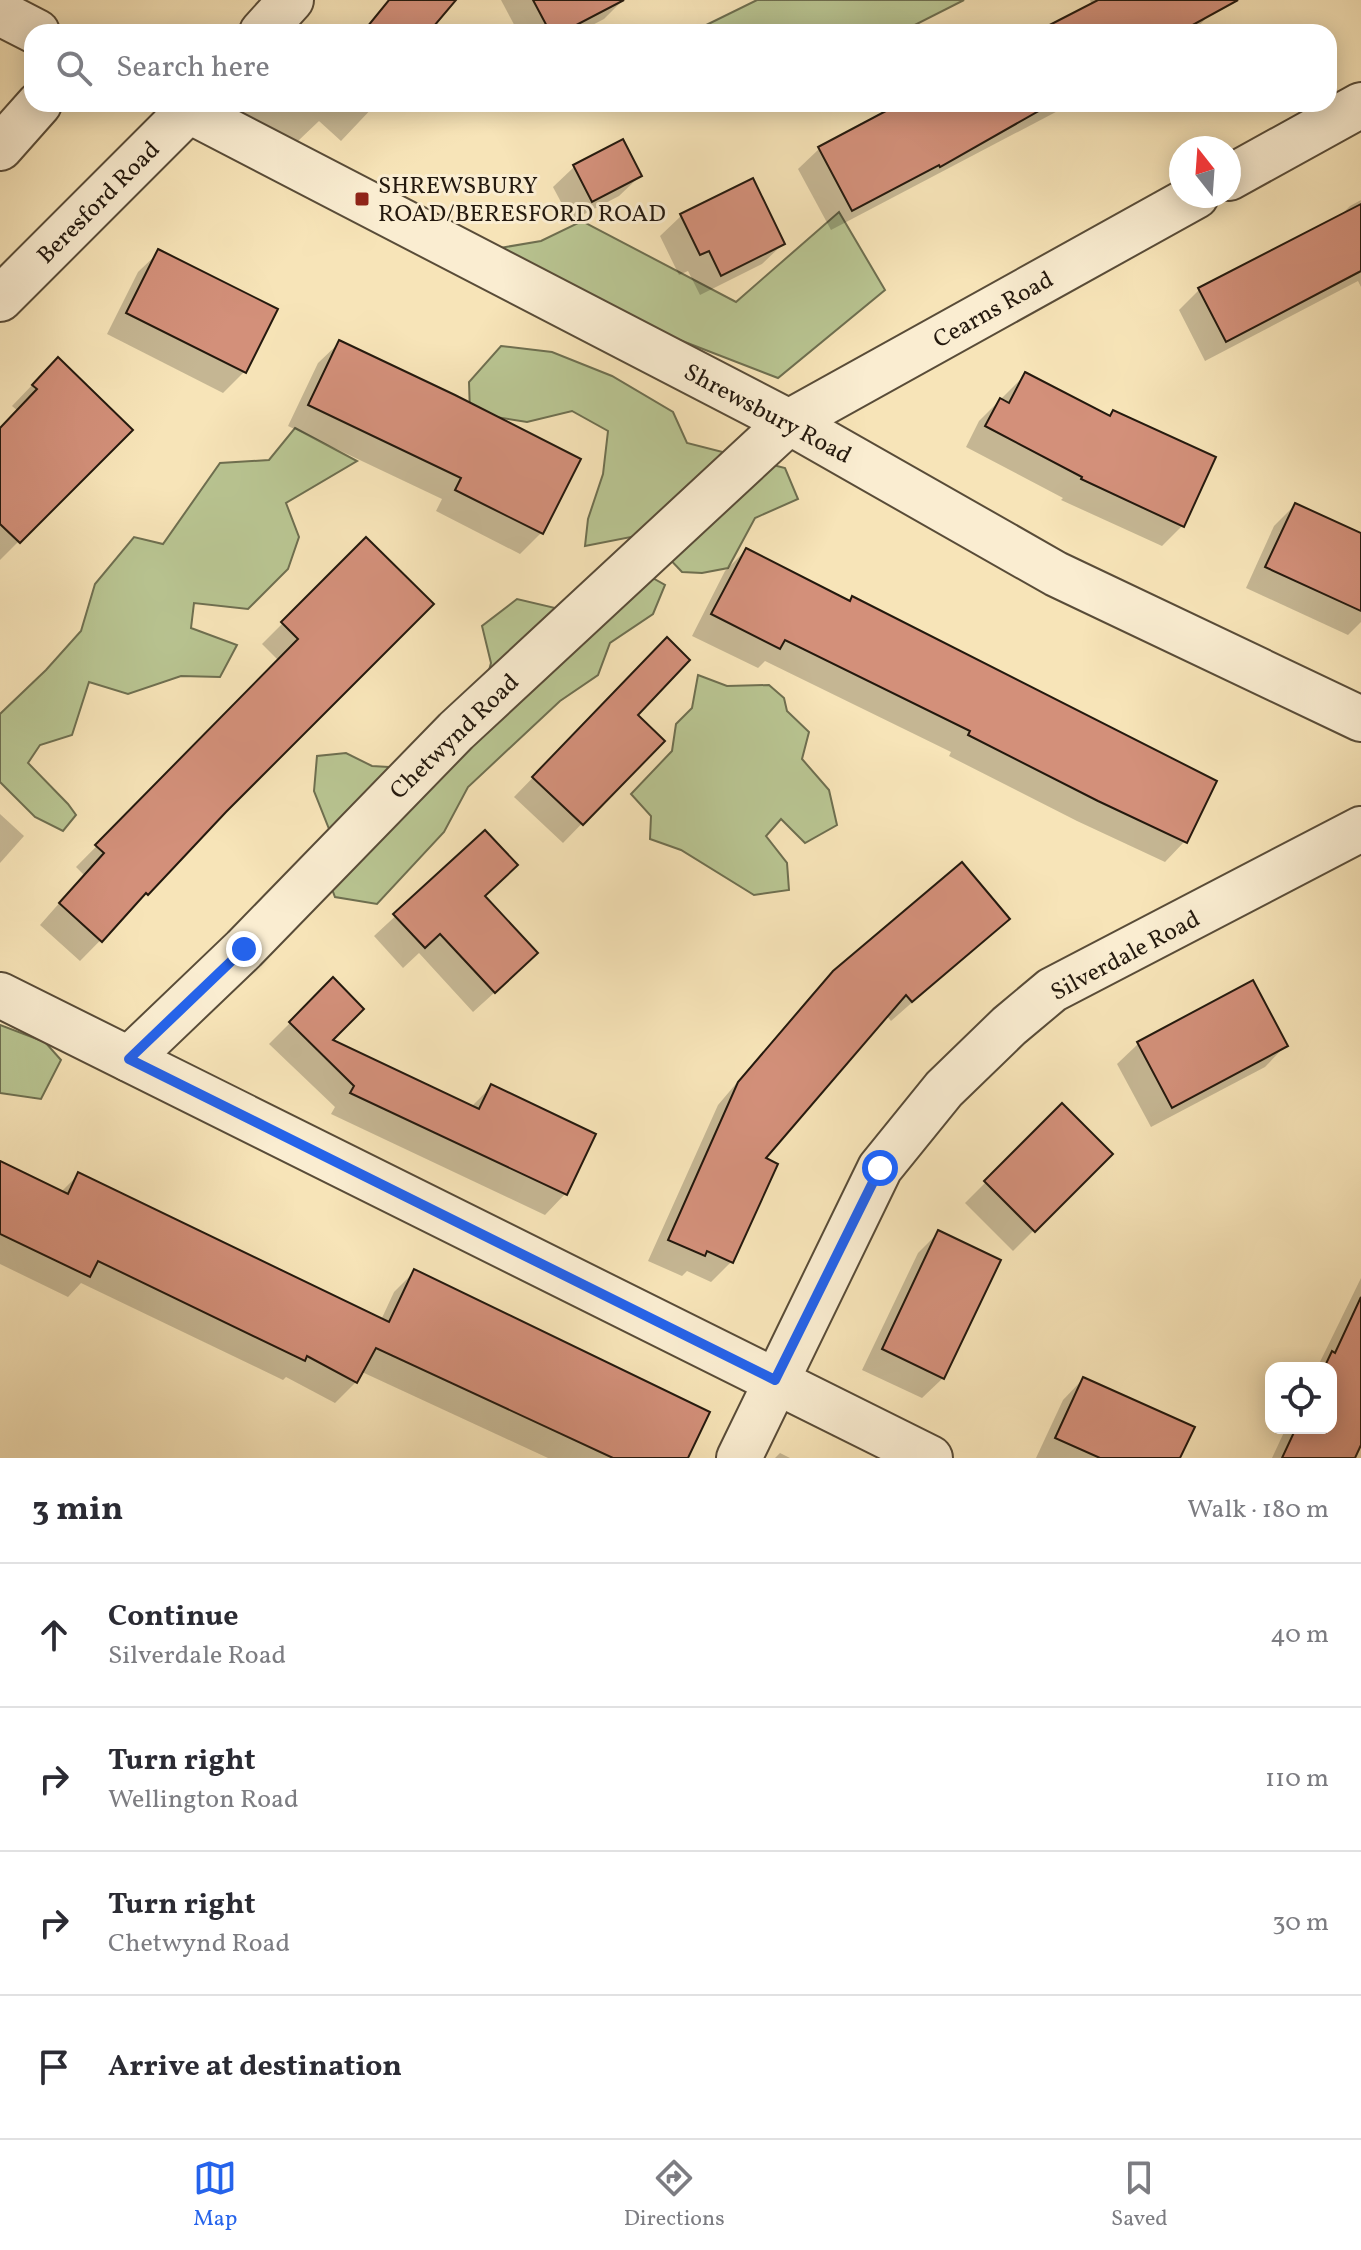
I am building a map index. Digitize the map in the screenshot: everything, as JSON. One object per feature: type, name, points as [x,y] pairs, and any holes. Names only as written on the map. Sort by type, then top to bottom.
[{"type":"street","points":[[269,24],[291,0]]},
{"type":"street","points":[[0,13],[24,25]]},
{"type":"street","points":[[1241,171],[1361,105]]},
{"type":"street","points":[[0,148],[32,112]]},
{"type":"street","name":"Beresford Road","points":[[0,299],[181,112]]},
{"type":"street","name":"Shrewsbury Road","points":[[198,112],[789,422],[1056,574],[1361,719]]},
{"type":"street","name":"Cearns Road","points":[[789,422],[1174,208]]},
{"type":"street","name":"Chetwynd Road","points":[[129,1059],[244,949],[456,731],[789,422]]},
{"type":"street","name":"Silverdale Road","points":[[739,1458],[880,1168],[944,1089],[1009,1026],[1052,990],[1361,829]]},
{"type":"street","points":[[0,995],[930,1458]]},
{"type":"green space","points":[[757,0],[964,0],[917,24],[708,24]]},
{"type":"green space","points":[[839,212],[885,290],[778,378],[597,308],[494,249],[541,241],[582,221],[736,302]]},
{"type":"green space","points":[[501,346],[552,352],[612,376],[673,412],[687,443],[785,468],[798,499],[755,518],[728,568],[702,573],[682,572],[646,534],[585,546],[588,519],[603,474],[608,431],[572,411],[527,422],[470,413],[469,382]]},
{"type":"green space","points":[[295,428],[357,461],[286,503],[299,537],[288,569],[248,609],[194,603],[191,628],[237,645],[220,677],[181,676],[128,694],[89,682],[72,735],[40,745],[28,763],[76,815],[63,831],[35,817],[0,782],[0,714],[81,631],[95,584],[134,537],[163,544],[220,463],[269,460]]},
{"type":"green space","points":[[619,559],[665,585],[653,614],[610,643],[598,675],[560,701],[468,787],[444,832],[377,904],[335,897],[320,857],[331,834],[314,791],[317,756],[346,753],[372,766],[406,768],[484,689],[491,663],[482,626],[517,599],[559,609]]},
{"type":"green space","points":[[698,675],[727,686],[769,685],[784,698],[787,711],[809,732],[802,759],[829,790],[837,825],[805,843],[781,819],[766,836],[787,863],[789,890],[754,895],[681,850],[650,839],[651,816],[631,794],[672,751],[676,724],[692,708]]},
{"type":"green space","points":[[0,1025],[45,1042],[61,1060],[41,1099],[0,1093]]},
{"type":"building","points":[[389,0],[456,0],[436,24],[370,24]]},
{"type":"building","points":[[533,0],[624,0],[578,24],[546,24]]},
{"type":"building","points":[[1098,0],[1238,0],[1194,24],[1052,24]]},
{"type":"building","points":[[884,112],[1037,112],[940,167],[852,211],[818,147]]},
{"type":"building","points":[[623,139],[642,176],[592,202],[573,165]]},
{"type":"building","points":[[753,178],[785,244],[721,276],[709,251],[700,255],[680,214]]},
{"type":"building","points":[[1361,204],[1361,271],[1226,342],[1198,288]]},
{"type":"building","points":[[158,249],[278,309],[246,373],[126,313]]},
{"type":"building","points":[[339,340],[581,459],[543,534],[455,490],[461,478],[308,405]]},
{"type":"building","points":[[58,357],[133,430],[20,543],[0,524],[0,428],[37,389],[32,385]]},
{"type":"building","points":[[1025,372],[1110,416],[1113,410],[1216,457],[1184,527],[1081,479],[985,426],[1000,398],[1009,403]]},
{"type":"building","points":[[1295,503],[1361,533],[1361,611],[1265,567]]},
{"type":"building","points":[[366,537],[434,604],[226,812],[148,895],[146,893],[102,942],[59,903],[104,853],[95,845],[298,639],[281,622]]},
{"type":"building","points":[[746,548],[850,601],[852,596],[1217,781],[1187,843],[1098,801],[968,735],[970,731],[785,640],[780,649],[711,614]]},
{"type":"building","points":[[667,637],[690,660],[638,715],[665,741],[583,825],[532,777]]},
{"type":"building","points":[[485,830],[518,865],[485,896],[538,953],[495,993],[440,934],[425,948],[393,914]]},
{"type":"building","points":[[962,862],[1010,919],[912,1002],[906,995],[766,1158],[778,1164],[733,1263],[707,1251],[705,1256],[668,1240],[738,1082],[833,971]]},
{"type":"building","points":[[333,977],[364,1009],[333,1040],[479,1109],[491,1084],[596,1134],[567,1195],[350,1093],[354,1086],[289,1022]]},
{"type":"building","points":[[1253,980],[1288,1046],[1172,1108],[1137,1042]]},
{"type":"building","points":[[1062,1103],[1113,1154],[1035,1232],[984,1181]]},
{"type":"building","points":[[0,1161],[68,1194],[78,1172],[389,1322],[414,1269],[710,1412],[688,1458],[613,1458],[376,1348],[357,1383],[307,1356],[305,1361],[98,1261],[90,1277],[0,1234]]},
{"type":"building","points":[[938,1230],[1001,1260],[944,1379],[882,1349]]},
{"type":"building","points":[[1361,1297],[1361,1445],[1355,1458],[1282,1458],[1293,1434],[1337,1434],[1337,1362],[1327,1362],[1332,1351],[1335,1353]]},
{"type":"building","points":[[1083,1377],[1195,1427],[1180,1458],[1100,1458],[1055,1438]]},
{"type":"place","name":"SHREWSBURY ROAD/BERESFORD ROAD","points":[[362,199]]},
{"type":"route","points":[[244,949],[129,1059],[775,1380],[880,1168]]}]
